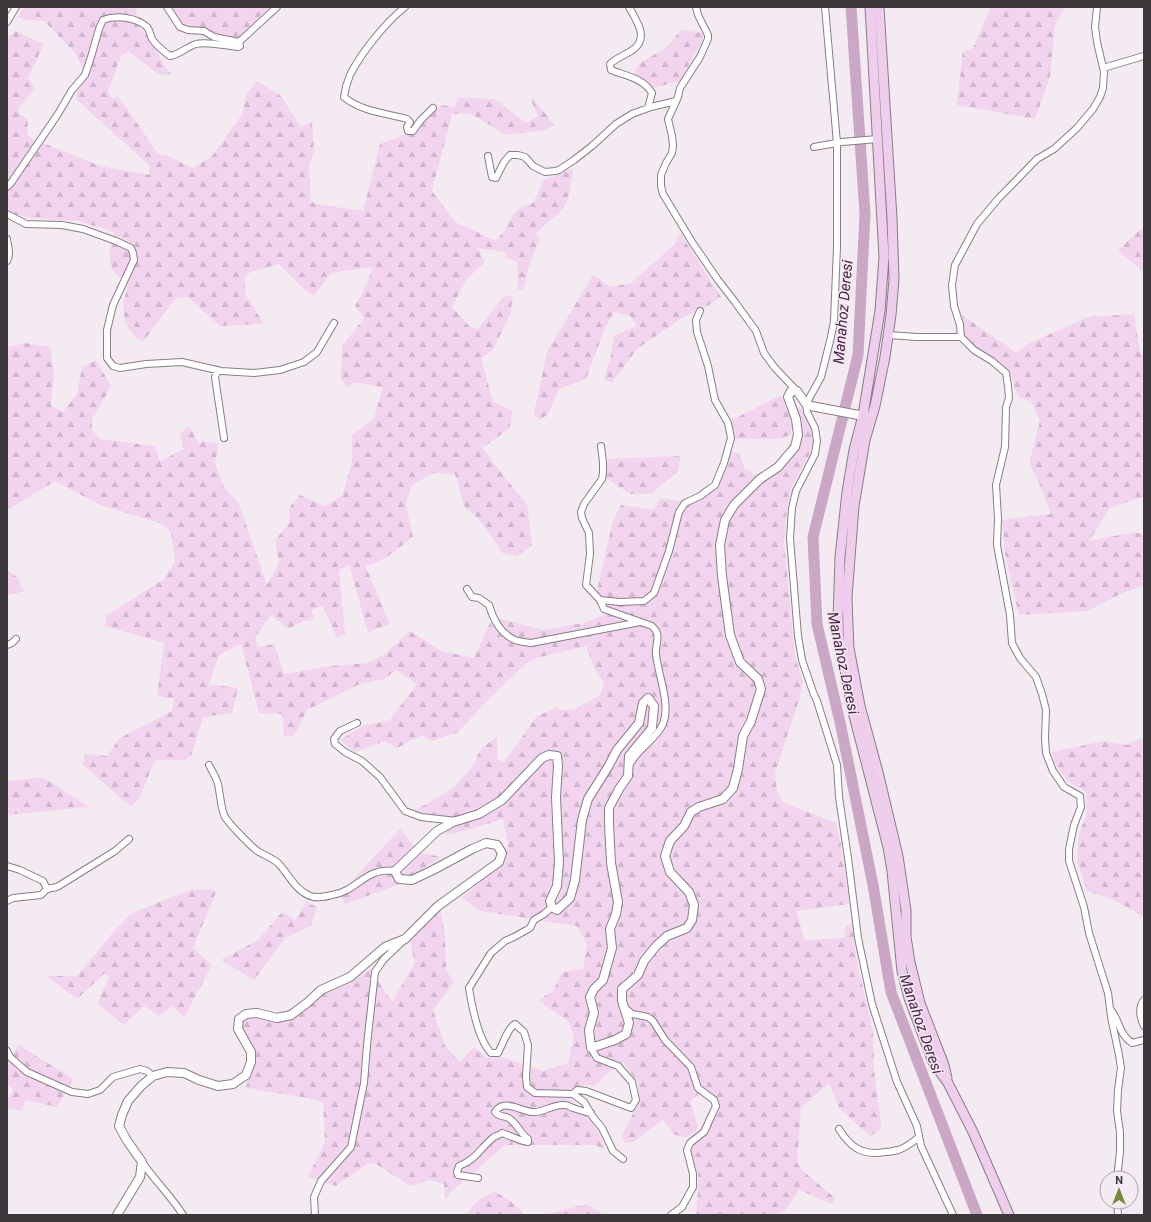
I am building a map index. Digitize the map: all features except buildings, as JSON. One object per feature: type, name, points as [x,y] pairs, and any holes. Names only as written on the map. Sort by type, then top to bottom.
[{"type":"main road","points":[[864,416],[880,311],[884,257],[876,139],[870,7]]},
{"type":"main road","points":[[879,7],[893,253],[893,297],[885,357],[864,416],[854,450],[847,492],[840,557],[838,619],[839,637],[852,708],[888,848],[892,871],[902,971],[909,998],[933,1062],[948,1083],[972,1132],[1009,1215]]},
{"type":"street","points":[[7,22],[16,7]]},
{"type":"street","points":[[167,7],[180,28],[204,31],[214,36],[239,42]]},
{"type":"street","points":[[7,187],[40,140],[72,90],[84,75],[103,20],[111,17],[119,17],[138,22],[148,28],[152,39],[160,49],[170,56],[178,54],[188,47],[198,44],[238,47],[240,46],[239,42],[277,7]]},
{"type":"street","points":[[405,7],[372,42],[350,75],[344,96],[352,103],[381,113],[407,119],[410,122],[407,127],[408,131],[413,131],[420,121],[433,108]]},
{"type":"street","points":[[629,7],[642,31],[641,41],[634,48],[614,60],[610,64],[611,70],[638,80],[648,86],[652,93],[648,108]]},
{"type":"street","points":[[696,7],[698,15],[708,35],[708,39],[700,57],[680,88],[668,119],[673,146],[672,153],[661,175],[661,186],[664,194],[692,242],[756,331],[764,353],[775,368],[808,405],[864,416]]},
{"type":"street","points":[[825,7],[839,142],[834,321],[821,378],[808,405],[807,412],[815,428],[817,441],[815,454],[796,491],[792,508],[790,538],[799,642],[802,660],[812,692],[817,701],[837,765],[839,797],[856,924],[872,1004],[898,1082],[917,1126],[921,1146],[953,1215]]},
{"type":"street","points":[[1097,7],[1095,27],[1103,68],[1103,88],[1100,97],[1093,109],[1077,128],[1054,149],[1037,159],[998,199],[977,224],[955,265],[952,285],[954,306],[960,325],[961,337],[974,350],[992,361],[1006,373],[1009,398],[1006,407],[1005,447],[996,484],[998,518],[997,545],[1010,615],[1012,643],[1020,658],[1036,677],[1046,710],[1046,753],[1053,771],[1064,787],[1080,796],[1081,807],[1074,825],[1069,850],[1069,861],[1084,907],[1089,933],[1108,993],[1119,1055],[1120,1068],[1117,1111],[1120,1132],[1120,1152],[1118,1170]]},
{"type":"street","points":[[1103,68],[1144,56]]},
{"type":"street","points":[[488,156],[492,177],[496,178],[504,162],[510,155],[525,157],[533,166],[545,172],[554,172],[574,160],[616,124],[632,114],[648,108],[676,101]]},
{"type":"street","points":[[814,147],[839,142],[876,139]]},
{"type":"street","points":[[7,214],[26,224],[62,225],[83,229],[131,248],[134,260],[113,305],[107,330],[107,358],[113,366],[120,368],[146,364],[182,362],[218,370],[254,373],[280,370],[304,362],[317,352],[334,323]]},
{"type":"street","points":[[7,239],[9,251],[9,259],[7,261]]},
{"type":"street","points":[[600,600],[620,602],[644,601],[654,593],[669,551],[679,512],[685,503],[700,496],[715,485],[724,463],[731,438],[728,423],[715,400],[708,366],[697,332],[696,320],[700,311]]},
{"type":"street","points":[[888,335],[916,337],[961,337]]},
{"type":"street","points":[[218,370],[215,376],[224,438]]},
{"type":"street","points":[[591,1048],[615,1040],[626,1034],[629,1023],[623,1006],[622,989],[638,975],[644,962],[656,946],[667,936],[687,928],[692,920],[694,905],[689,892],[670,872],[666,856],[670,841],[684,826],[691,812],[699,807],[723,799],[733,788],[738,769],[743,736],[751,721],[761,689],[758,679],[740,662],[730,634],[722,576],[720,545],[726,520],[734,505],[760,479],[778,467],[795,447],[798,435],[796,419],[788,397],[791,391],[797,391]]},
{"type":"street","points":[[601,446],[604,462],[604,473],[602,479],[584,504],[581,512],[582,518],[589,533],[590,554],[586,585],[600,600],[604,609],[652,626],[655,629],[657,634],[656,653],[666,712],[659,731],[633,757],[628,767]]},
{"type":"street","points":[[467,589],[472,597],[479,598],[489,605],[492,615],[500,629],[516,640],[532,643],[640,622]]},
{"type":"street","points":[[7,645],[16,639]]},
{"type":"street","points":[[395,871],[436,831],[457,821],[479,814],[502,800],[542,758],[549,755],[557,756],[558,766],[556,797],[559,862],[557,886],[550,901],[552,907],[557,910],[570,898],[575,880],[582,820],[588,799],[617,750],[639,723],[643,703],[648,698],[654,706],[652,728],[629,756],[628,776],[609,808],[611,863],[618,902],[616,914],[610,929],[612,948],[603,980],[594,989],[590,997],[594,1013],[589,1030],[591,1048],[597,1058],[618,1066],[632,1082],[636,1100],[631,1108],[586,1091],[577,1090],[573,1094]]},
{"type":"street","points":[[357,723],[340,731],[334,739],[335,744],[345,752],[362,761],[380,776],[405,811],[421,817],[457,821]]},
{"type":"street","points":[[209,765],[218,783],[223,814],[227,821],[256,850],[278,863],[290,880],[306,895],[320,897],[343,893],[365,878],[377,872],[386,870],[395,871]]},
{"type":"street","points":[[7,901],[13,898],[41,895],[47,889],[57,887],[115,851],[129,839]]},
{"type":"street","points":[[315,1215],[314,1197],[321,1181],[351,1147],[364,1083],[375,972],[384,958],[438,906],[499,862],[502,853],[497,845],[486,843],[412,880],[399,879],[395,871]]},
{"type":"street","points":[[7,866],[20,870],[43,881],[47,889]]},
{"type":"street","points":[[552,907],[534,920],[530,928],[505,941],[491,953],[469,988],[478,1028],[488,1050],[491,1053],[498,1054],[510,1027],[515,1024],[524,1032],[528,1046],[526,1077],[527,1087],[535,1093],[573,1094],[584,1102],[602,1128],[613,1151],[623,1159]]},
{"type":"street","points":[[183,1215],[142,1162],[119,1126],[128,1101],[141,1086],[153,1076],[167,1072],[184,1073],[218,1086],[233,1084],[246,1075],[252,1062],[251,1052],[238,1029],[239,1019],[246,1014],[257,1013],[277,1018],[291,1015],[321,990],[350,977],[385,947],[405,939]]},
{"type":"street","points":[[1144,1000],[1141,1004],[1141,1018],[1144,1026]]},
{"type":"street","points":[[623,1006],[632,1014],[648,1017],[653,1020],[665,1040],[691,1067],[698,1088],[714,1100],[716,1106],[704,1132],[690,1143],[687,1150],[692,1174],[692,1188],[682,1207],[671,1215]]},
{"type":"street","points":[[1110,1007],[1124,1038],[1132,1042],[1144,1040]]},
{"type":"street","points":[[7,1051],[10,1057],[27,1072],[72,1092],[88,1094],[100,1090],[113,1077],[140,1069],[148,1071],[153,1076]]},
{"type":"street","points":[[478,1178],[458,1175],[456,1172],[459,1166],[474,1158],[494,1137],[502,1133],[515,1137],[522,1142],[528,1142],[528,1139],[510,1119],[498,1116],[495,1112],[502,1106],[511,1105],[528,1111],[540,1112],[550,1109],[558,1104],[567,1105],[591,1113]]},
{"type":"street","points":[[839,1129],[845,1139],[853,1147],[860,1151],[879,1153],[898,1150],[919,1137]]},
{"type":"street","points":[[117,1215],[140,1177],[142,1162]]},
{"type":"green space","points":[[23,7],[137,7],[136,12],[139,28],[148,36],[171,74],[159,75],[128,51],[121,56],[108,92],[113,99],[117,96],[124,104],[158,154],[170,157],[193,168],[212,156],[243,113],[246,95],[257,81],[281,96],[301,127],[312,121],[314,153],[309,166],[311,201],[316,204],[363,211],[380,144],[404,135],[413,134],[441,105],[455,107],[458,97],[495,99],[526,123],[538,116],[531,100],[533,98],[554,125],[545,130],[506,135],[470,113],[452,114],[432,191],[455,222],[494,240],[501,235],[517,210],[533,203],[544,180],[572,169],[573,174],[568,199],[563,209],[536,233],[539,240],[529,266],[524,289],[518,290],[517,262],[506,258],[505,252],[477,248],[485,262],[467,279],[452,307],[470,327],[478,329],[505,295],[513,297],[510,315],[492,351],[481,358],[493,402],[513,411],[509,429],[482,448],[527,505],[532,545],[517,556],[502,553],[480,521],[465,508],[455,474],[433,473],[411,486],[406,505],[413,537],[383,559],[365,565],[390,624],[368,632],[349,565],[339,570],[345,634],[337,638],[322,605],[312,610],[314,620],[303,621],[289,629],[271,615],[255,637],[258,647],[274,644],[284,674],[332,666],[367,663],[382,656],[410,631],[441,651],[474,658],[490,623],[501,619],[543,630],[584,623],[606,614],[608,607],[597,591],[613,520],[621,505],[654,510],[660,498],[679,501],[715,488],[731,452],[739,453],[745,469],[766,481],[794,453],[801,438],[797,408],[800,407],[812,428],[813,446],[792,486],[787,506],[784,541],[795,656],[803,682],[799,700],[775,773],[777,792],[784,803],[836,823],[841,845],[849,904],[796,911],[805,940],[844,938],[846,926],[852,924],[857,962],[873,1031],[874,1070],[881,1130],[870,1136],[839,1108],[829,1083],[801,1108],[797,1163],[803,1171],[835,1198],[832,1204],[799,1190],[785,1211],[773,1215],[696,1215],[698,1173],[691,1153],[692,1145],[718,1107],[718,1100],[704,1089],[690,1102],[698,1127],[695,1132],[685,1138],[673,1134],[663,1119],[634,1142],[625,1143],[621,1136],[640,1101],[638,1083],[623,1062],[609,1072],[594,1086],[586,1085],[571,1089],[569,1098],[591,1121],[599,1134],[605,1151],[596,1145],[505,1145],[445,1199],[444,1184],[431,1180],[410,1186],[376,1164],[368,1163],[336,1186],[308,1177],[325,1142],[323,1102],[246,1088],[254,1055],[242,1029],[243,1020],[254,1017],[284,1020],[322,994],[347,984],[370,969],[392,1002],[415,963],[410,942],[440,908],[445,935],[446,970],[454,982],[433,1010],[445,1046],[460,1062],[474,1047],[487,1058],[501,1057],[543,1071],[568,1063],[574,1036],[568,1021],[539,1000],[553,991],[562,972],[583,969],[587,944],[577,926],[480,911],[462,898],[493,871],[506,857],[508,843],[503,819],[445,835],[456,817],[430,815],[414,811],[452,789],[473,766],[480,750],[497,736],[497,759],[504,762],[537,716],[557,707],[559,710],[573,710],[600,695],[604,683],[595,670],[586,646],[536,658],[524,665],[457,733],[430,741],[422,735],[397,748],[385,741],[355,752],[340,740],[363,726],[390,720],[417,684],[396,670],[384,679],[360,684],[307,710],[294,736],[284,736],[282,714],[259,713],[241,644],[219,655],[208,686],[216,685],[238,688],[232,713],[203,717],[192,754],[185,760],[155,760],[140,797],[131,807],[83,765],[85,754],[107,756],[120,738],[172,711],[174,699],[157,696],[164,643],[105,626],[107,615],[163,580],[175,562],[171,532],[160,523],[100,505],[55,481],[7,510],[7,347],[26,343],[50,347],[54,373],[51,406],[63,412],[77,394],[82,367],[96,360],[111,386],[92,420],[92,430],[100,439],[155,446],[160,461],[184,449],[180,434],[189,426],[199,444],[203,441],[219,444],[215,462],[223,486],[239,504],[267,585],[279,563],[275,541],[289,522],[289,508],[300,495],[324,506],[342,496],[352,463],[352,435],[374,418],[383,387],[354,382],[347,388],[341,378],[342,346],[364,318],[355,306],[365,288],[373,267],[331,273],[314,296],[305,290],[279,264],[250,272],[245,278],[245,294],[263,322],[260,324],[220,326],[188,297],[176,298],[143,342],[134,336],[125,323],[123,303],[128,285],[112,270],[109,254],[114,232],[78,221],[31,218],[7,212],[7,40],[15,31],[44,44],[28,78],[35,87],[17,111],[28,120],[27,133],[35,142],[48,145],[100,166],[149,175],[150,166],[77,100],[77,92],[87,77],[75,53],[44,21],[26,20],[18,17]]},
{"type":"green space","points":[[171,7],[270,7],[238,37],[229,38],[201,28],[182,26]]},
{"type":"green space","points":[[991,7],[1065,7],[1055,25],[1050,77],[1035,119],[957,105],[963,51],[973,48]]},
{"type":"green space","points":[[681,30],[703,33],[703,40],[680,81],[653,88],[634,73],[640,63],[666,48]]},
{"type":"green space","points":[[1144,226],[1144,273],[1118,250]]},
{"type":"green space","points":[[680,233],[721,297],[709,305],[682,318],[637,349],[612,383],[604,379],[610,360],[614,336],[637,326],[630,316],[614,312],[605,328],[586,379],[559,389],[548,414],[540,420],[534,414],[547,352],[593,275],[611,287],[631,283],[675,244]]},
{"type":"green space","points":[[1134,314],[1140,353],[1144,354],[1144,497],[1110,508],[1089,541],[1135,532],[1144,535],[1144,585],[1120,594],[1088,611],[1019,615],[1005,554],[1002,520],[1051,514],[1038,480],[1029,464],[1040,421],[1031,401],[1018,397],[1009,371],[1000,362],[978,349],[965,337],[962,315],[1017,353],[1030,343],[1088,317]]},
{"type":"green space","points":[[781,395],[792,423],[791,434],[782,439],[734,439],[732,420]]},
{"type":"green space","points":[[681,456],[678,471],[651,494],[630,494],[606,478],[608,459]]},
{"type":"green space","points":[[7,570],[18,578],[24,591],[7,595]]},
{"type":"green space","points":[[1144,737],[1144,918],[1143,916],[1114,900],[1087,891],[1077,861],[1079,834],[1087,813],[1086,792],[1067,781],[1056,765],[1052,752],[1104,741],[1127,745]]},
{"type":"green space","points":[[43,777],[89,807],[7,815],[7,781]]},
{"type":"green space","points":[[400,829],[420,853],[441,857],[398,885],[345,904],[342,898],[344,889]]},
{"type":"green space","points":[[211,889],[216,892],[193,948],[212,965],[184,1018],[173,1006],[159,1016],[144,1006],[124,1025],[97,1004],[109,977],[105,973],[77,999],[46,976],[77,976],[115,930],[132,913],[190,890]]},
{"type":"green space","points":[[306,902],[317,907],[311,926],[285,938],[254,980],[221,960],[258,940],[283,911],[295,921]]},
{"type":"green space","points":[[19,1045],[73,1079],[57,1107],[26,1100],[21,1111],[7,1108],[7,1101],[13,1089],[7,1084],[7,1063]]},
{"type":"green space","points":[[494,1191],[512,1202],[522,1212],[521,1215],[466,1215],[476,1202]]},
{"type":"green space","points":[[587,1204],[604,1215],[544,1215]]},
{"type":"waterway","name":"Manahoz Deresi","points":[[851,7],[865,214],[858,355],[813,537],[817,624],[840,722],[873,885],[891,992],[977,1215]]}]
